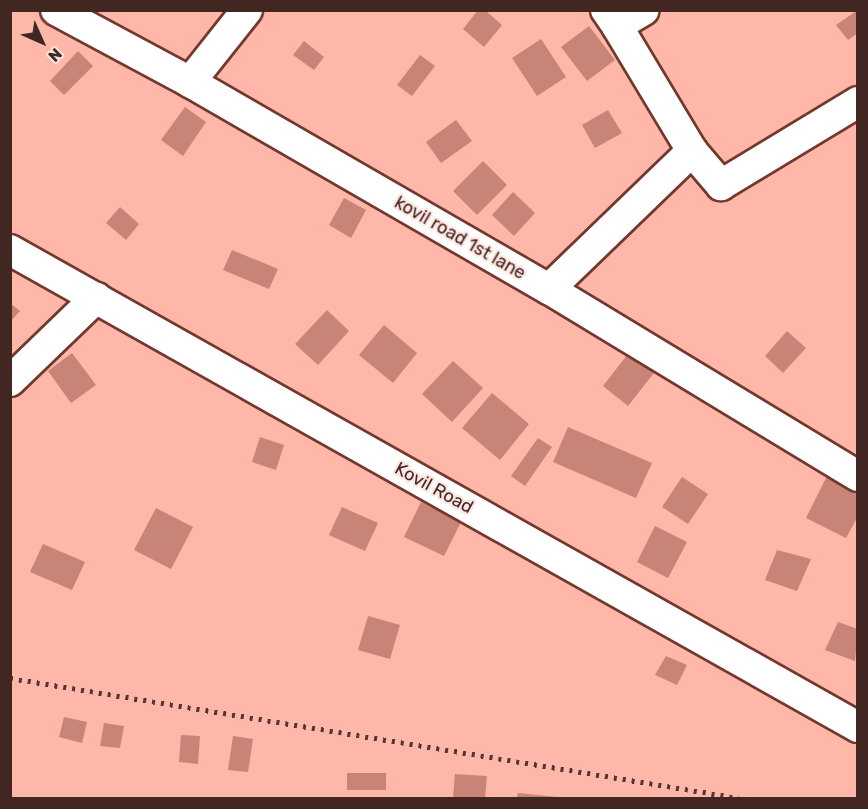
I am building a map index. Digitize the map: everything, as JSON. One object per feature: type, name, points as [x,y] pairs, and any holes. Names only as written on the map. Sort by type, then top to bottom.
[{"type":"street","name":"kovil road 1st lane","points":[[56,10],[190,82],[549,289],[858,476]]},
{"type":"street","points":[[190,82],[248,10]]},
{"type":"street","points":[[644,10],[612,18],[692,151],[721,185],[858,102]]},
{"type":"street","points":[[549,289],[692,151]]},
{"type":"street","name":"Kovil Road","points":[[10,250],[858,727]]},
{"type":"street","points":[[10,381],[96,298]]},
{"type":"building","points":[[478,10],[485,10],[502,25],[484,47],[463,29]]},
{"type":"building","points":[[858,10],[858,33],[848,40],[836,25]]},
{"type":"building","points":[[589,26],[615,60],[587,81],[561,47]]},
{"type":"building","points":[[541,39],[566,77],[537,96],[512,58]]},
{"type":"building","points":[[304,41],[324,57],[314,70],[293,55]]},
{"type":"building","points":[[78,51],[93,66],[64,95],[50,81]]},
{"type":"building","points":[[420,55],[435,66],[412,96],[397,85]]},
{"type":"building","points":[[185,107],[206,122],[183,156],[161,140]]},
{"type":"building","points":[[608,110],[622,133],[595,148],[582,125]]},
{"type":"building","points":[[456,120],[472,141],[441,163],[426,142]]},
{"type":"building","points":[[483,161],[507,185],[477,215],[453,191]]},
{"type":"building","points":[[513,192],[535,213],[514,236],[492,215]]},
{"type":"building","points":[[344,198],[366,210],[351,238],[329,225]]},
{"type":"building","points":[[120,207],[139,224],[126,240],[106,223]]},
{"type":"building","points":[[232,250],[278,269],[269,289],[223,270]]},
{"type":"building","points":[[10,303],[20,311],[10,322]]},
{"type":"building","points":[[327,310],[349,331],[318,365],[295,344]]},
{"type":"building","points":[[384,325],[417,353],[393,383],[359,355]]},
{"type":"building","points":[[787,331],[806,348],[783,373],[765,356]]},
{"type":"building","points":[[631,350],[657,369],[628,406],[603,386]]},
{"type":"building","points":[[72,353],[96,385],[71,403],[48,371]]},
{"type":"building","points":[[453,361],[483,388],[452,422],[422,394]]},
{"type":"building","points":[[492,393],[529,424],[500,460],[462,428]]},
{"type":"building","points":[[568,427],[652,463],[636,498],[553,462]]},
{"type":"building","points":[[260,437],[284,445],[276,470],[252,462]]},
{"type":"building","points":[[538,438],[552,447],[525,486],[511,476]]},
{"type":"building","points":[[828,474],[858,489],[858,516],[846,538],[806,518]]},
{"type":"building","points":[[682,477],[708,494],[688,524],[662,507]]},
{"type":"building","points":[[421,502],[461,522],[444,556],[404,537]]},
{"type":"building","points":[[342,507],[378,523],[365,551],[329,535]]},
{"type":"building","points":[[156,508],[193,527],[171,569],[134,550]]},
{"type":"building","points":[[655,526],[687,542],[668,578],[637,562]]},
{"type":"building","points":[[43,544],[85,562],[72,590],[30,572]]},
{"type":"building","points":[[777,550],[811,559],[797,591],[765,580]]},
{"type":"building","points":[[368,616],[400,625],[390,659],[358,650]]},
{"type":"building","points":[[838,622],[858,629],[855,661],[825,650]]},
{"type":"building","points":[[666,656],[687,665],[677,685],[655,675]]},
{"type":"building","points":[[64,717],[87,722],[82,743],[59,737]]},
{"type":"building","points":[[104,723],[124,726],[120,748],[100,746]]},
{"type":"building","points":[[181,735],[200,736],[198,764],[179,762]]},
{"type":"building","points":[[233,736],[253,739],[248,772],[228,770]]},
{"type":"building","points":[[347,773],[386,773],[386,790],[347,790]]},
{"type":"building","points":[[455,774],[487,776],[485,798],[453,798]]},
{"type":"building","points":[[518,793],[557,797],[557,798],[517,798]]},
{"type":"railway","points":[[10,678],[739,798]]}]
